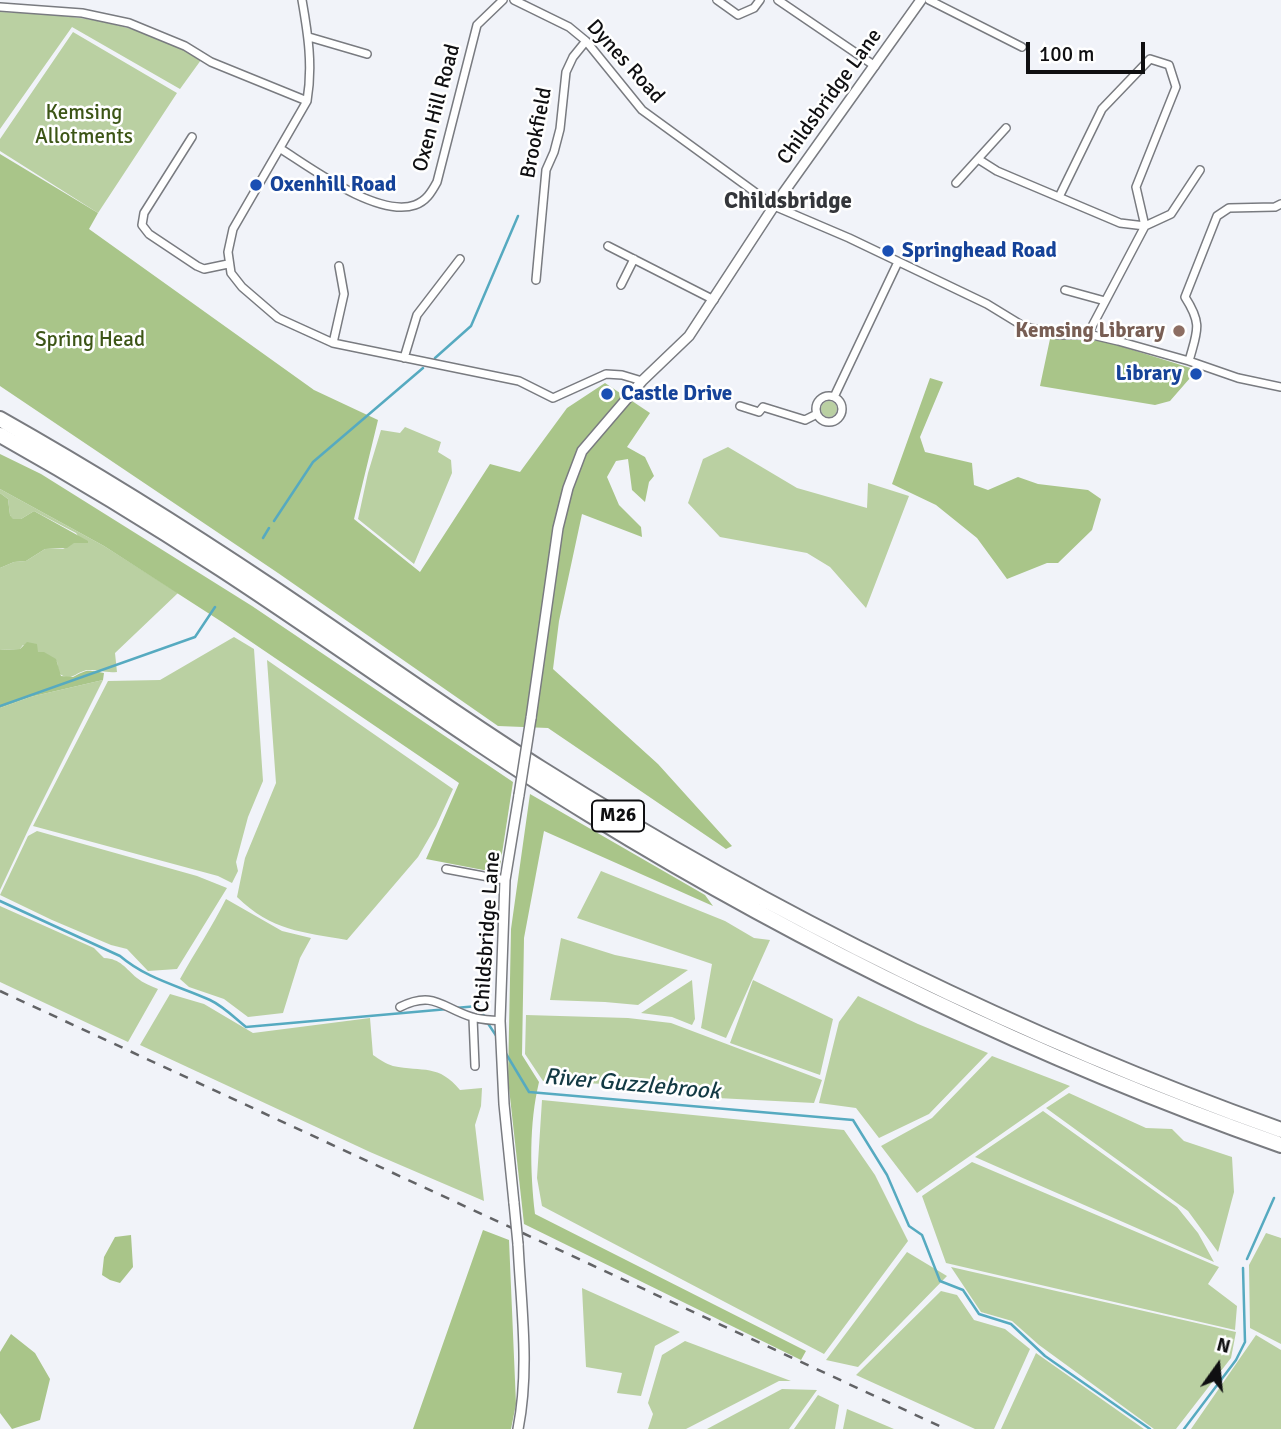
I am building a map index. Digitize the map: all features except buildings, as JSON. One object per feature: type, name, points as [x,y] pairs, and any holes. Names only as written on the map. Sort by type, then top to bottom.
[{"type":"highway","name":"M26","points":[[0,419],[193,535],[550,774],[750,892],[852,946],[989,1012],[1153,1082],[1281,1130]]},
{"type":"highway","name":"M26","points":[[0,435],[89,486],[212,563],[530,777],[728,895],[874,972],[1000,1031],[1112,1080],[1281,1145]]},
{"type":"street","points":[[45,10],[46,0]]},
{"type":"street","points":[[302,0],[309,37],[311,79],[307,100],[233,229],[228,264],[235,281],[274,315],[333,343],[519,381],[553,398],[606,373],[642,382]]},
{"type":"street","name":"Oxen Hill Road","points":[[281,149],[334,183],[381,203],[401,207],[424,201],[437,182],[477,25],[503,0]]},
{"type":"street","name":"Dynes Road","points":[[514,0],[569,27],[586,41],[642,110],[774,206],[987,304],[1023,326],[1059,335],[1088,334],[1189,361],[1238,378],[1281,387]]},
{"type":"street","points":[[717,0],[738,15],[754,8],[760,0]]},
{"type":"street","points":[[778,0],[875,66]]},
{"type":"street","name":"Childsbridge Lane","points":[[518,1429],[525,1378],[525,1339],[504,1104],[500,1021],[505,880],[531,718],[553,553],[568,488],[582,451],[642,382],[689,336],[774,206],[921,0]]},
{"type":"street","points":[[929,0],[1022,47]]},
{"type":"street","points":[[0,7],[82,13],[129,23],[185,46],[211,62],[307,100]]},
{"type":"street","points":[[309,37],[367,54]]},
{"type":"street","name":"Brookfield","points":[[536,280],[546,170],[560,129],[566,72],[573,57],[586,41]]},
{"type":"street","points":[[1059,197],[1102,109],[1150,59],[1169,65],[1175,87],[1136,187],[1144,226],[1088,334]]},
{"type":"street","points":[[956,183],[1006,128]]},
{"type":"street","points":[[192,136],[144,213],[142,225],[149,234],[197,267],[204,269],[228,264]]},
{"type":"street","points":[[978,159],[996,171],[1121,223],[1144,226],[1171,215],[1200,170]]},
{"type":"street","points":[[1189,361],[1198,330],[1195,313],[1185,297],[1217,216],[1229,208],[1275,207],[1281,204]]},
{"type":"street","points":[[608,246],[714,300]]},
{"type":"street","points":[[404,358],[417,315],[460,259]]},
{"type":"street","points":[[621,285],[634,259]]},
{"type":"street","points":[[834,397],[898,262]]},
{"type":"street","points":[[333,343],[344,294],[339,267]]},
{"type":"street","points":[[1065,290],[1105,301]]},
{"type":"street","points":[[828,396],[834,397],[842,405],[839,418],[827,422],[817,414],[821,399],[828,396]]},
{"type":"street","points":[[740,406],[759,412],[763,407],[805,420],[817,414]]},
{"type":"street","points":[[446,869],[505,880]]},
{"type":"street","points":[[400,1007],[415,1000],[430,1000],[473,1018],[500,1021]]},
{"type":"street","points":[[473,1018],[475,1066]]},
{"type":"green space","points":[[0,12],[104,22],[153,36],[201,60],[180,89],[72,27],[0,129]]},
{"type":"green space","name":"Kemsing Allotments","points":[[73,32],[177,93],[98,213],[0,151],[0,139]]},
{"type":"green space","name":"Spring Head","points":[[0,154],[98,213],[89,229],[314,390],[378,420],[354,519],[420,572],[490,464],[520,472],[567,408],[605,383],[650,413],[627,447],[645,457],[654,476],[649,482],[645,502],[632,490],[628,459],[616,461],[607,477],[619,505],[641,527],[642,537],[582,514],[559,621],[553,669],[658,764],[732,846],[726,849],[548,728],[498,726],[278,573],[0,386]]},
{"type":"green space","points":[[1050,339],[1104,341],[1197,370],[1170,401],[1155,405],[1040,386]]},
{"type":"green space","points":[[930,378],[943,382],[920,437],[925,452],[972,463],[974,485],[988,490],[1018,477],[1038,484],[1088,490],[1101,499],[1092,530],[1058,563],[1047,563],[1007,579],[977,538],[936,505],[892,484]]},
{"type":"green space","points":[[826,401],[832,401],[837,409],[835,415],[826,417],[821,412],[821,406]]},
{"type":"green space","points":[[405,427],[441,442],[438,452],[451,460],[452,473],[414,564],[358,519],[381,430],[400,433]]},
{"type":"green space","points":[[728,447],[797,488],[867,508],[868,483],[909,496],[866,608],[830,567],[807,553],[720,537],[688,503],[703,459]]},
{"type":"green space","points":[[0,454],[41,474],[252,606],[513,782],[499,873],[426,859],[459,783],[222,622],[104,546],[0,489]]},
{"type":"green space","points":[[0,489],[104,546],[178,593],[115,653],[117,672],[89,670],[67,677],[59,673],[57,662],[45,653],[41,654],[23,645],[20,649],[0,650],[0,568],[14,562],[26,561],[45,549],[63,549],[73,543],[83,543],[76,533],[34,511],[21,519],[13,520],[8,499],[0,493]]},
{"type":"green space","points":[[0,493],[8,499],[13,519],[21,519],[34,511],[88,543],[45,549],[26,561],[14,562],[0,568]]},
{"type":"green space","points":[[234,637],[254,649],[263,781],[248,817],[236,862],[238,871],[232,883],[218,876],[33,826],[108,681],[160,680]]},
{"type":"green space","points":[[27,642],[37,644],[38,652],[44,652],[56,659],[61,676],[73,677],[91,671],[104,673],[103,680],[30,697],[0,708],[0,650],[20,649]]},
{"type":"green space","points":[[267,660],[453,789],[418,857],[347,940],[302,932],[275,923],[237,897],[245,858],[276,783]]},
{"type":"green space","points":[[103,680],[0,890],[0,708],[30,697]]},
{"type":"green space","points":[[530,794],[705,895],[713,906],[544,831],[524,938],[522,1055],[539,1082],[533,1114],[531,1148],[535,1214],[806,1351],[801,1360],[524,1224],[508,1079],[511,929]]},
{"type":"green space","points":[[37,831],[197,876],[227,888],[177,969],[148,971],[127,949],[52,920],[0,895],[28,836]]},
{"type":"green space","points":[[601,871],[725,921],[754,938],[770,940],[726,1038],[701,1028],[712,964],[577,918]]},
{"type":"green space","points":[[226,899],[282,931],[311,938],[300,958],[283,1013],[248,1017],[224,999],[189,987],[180,979]]},
{"type":"green space","points":[[0,906],[94,948],[104,958],[119,962],[139,980],[158,989],[128,1042],[0,982]]},
{"type":"green space","points":[[561,938],[615,955],[688,970],[638,1005],[550,1000]]},
{"type":"green space","points":[[692,980],[695,1019],[692,1025],[672,1017],[641,1013]]},
{"type":"green space","points":[[753,980],[833,1019],[820,1075],[730,1043]]},
{"type":"green space","points":[[170,994],[204,1004],[253,1033],[370,1018],[373,1055],[380,1060],[393,1066],[430,1070],[445,1076],[460,1090],[482,1088],[481,1106],[475,1125],[484,1201],[370,1152],[140,1045]]},
{"type":"green space","points":[[858,996],[988,1053],[929,1114],[879,1138],[856,1108],[819,1103],[839,1022]]},
{"type":"green space","points":[[526,1015],[628,1018],[671,1023],[822,1080],[814,1103],[698,1097],[644,1086],[543,1081],[525,1054]]},
{"type":"green space","points":[[992,1056],[1070,1086],[917,1193],[881,1146],[932,1118]]},
{"type":"green space","points":[[1069,1093],[1146,1128],[1172,1129],[1184,1141],[1232,1157],[1234,1192],[1218,1252],[1188,1211],[1046,1108]]},
{"type":"green space","points":[[542,1100],[844,1130],[875,1175],[908,1241],[824,1354],[542,1206],[537,1178]]},
{"type":"green space","points":[[1043,1111],[1177,1207],[1198,1233],[1214,1262],[975,1157]]},
{"type":"green space","points":[[972,1162],[1219,1267],[1208,1284],[1237,1306],[1235,1330],[946,1263],[922,1196]]},
{"type":"green space","points":[[483,1230],[509,1240],[516,1404],[511,1429],[413,1429]]},
{"type":"green space","points":[[1266,1233],[1281,1238],[1281,1344],[1250,1328],[1249,1265]]},
{"type":"green space","points":[[131,1235],[133,1267],[120,1283],[110,1280],[102,1275],[104,1257],[115,1237]]},
{"type":"green space","points":[[907,1252],[947,1276],[858,1367],[826,1360]]},
{"type":"green space","points":[[951,1267],[1236,1332],[1231,1358],[1176,1429],[1154,1429],[1039,1345],[1012,1321],[981,1312]]},
{"type":"green space","points":[[582,1288],[680,1332],[655,1346],[641,1396],[617,1393],[622,1373],[586,1367]]},
{"type":"green space","points":[[941,1291],[957,1295],[974,1320],[1005,1329],[1030,1349],[994,1429],[975,1429],[856,1375]]},
{"type":"green space","points":[[11,1334],[35,1353],[50,1379],[40,1420],[12,1429],[0,1413],[0,1352]]},
{"type":"green space","points":[[1256,1335],[1281,1350],[1281,1429],[1191,1429]]},
{"type":"green space","points":[[685,1341],[791,1381],[779,1381],[686,1429],[648,1429],[653,1414],[648,1403],[662,1355]]},
{"type":"green space","points":[[1036,1353],[1144,1429],[1001,1429]]},
{"type":"green space","points":[[782,1389],[817,1390],[789,1429],[707,1429]]},
{"type":"green space","points":[[818,1395],[839,1405],[835,1429],[794,1429]]},
{"type":"green space","points":[[847,1409],[894,1429],[843,1429]]},
{"type":"waterway","points":[[435,358],[471,326],[518,216]]},
{"type":"waterway","points":[[274,521],[313,462],[423,368]]},
{"type":"waterway","points":[[263,538],[269,528]]},
{"type":"waterway","points":[[0,706],[195,637],[215,607]]},
{"type":"waterway","name":"River Guzzlebrook","points":[[0,901],[120,956],[152,976],[210,1000],[246,1027],[448,1009]]},
{"type":"waterway","name":"River Guzzlebrook","points":[[455,1008],[478,1006],[484,1016]]},
{"type":"waterway","name":"River Guzzlebrook","points":[[487,1022],[497,1037]]},
{"type":"waterway","name":"River Guzzlebrook","points":[[505,1052],[529,1092],[853,1120],[887,1175],[909,1226],[922,1235],[940,1281],[963,1290],[979,1314],[1011,1324],[1045,1356],[1150,1429]]},
{"type":"waterway","points":[[1247,1259],[1274,1198]]},
{"type":"waterway","points":[[1184,1429],[1236,1360],[1245,1342],[1243,1268]]},
{"type":"railway","points":[[0,991],[946,1429]]},
{"type":"place","name":"Oxenhill Road","points":[[256,185]]},
{"type":"place","name":"Springhead Road","points":[[888,251]]},
{"type":"place","name":"Kemsing Library","points":[[1179,331]]},
{"type":"place","name":"Library","points":[[1196,374]]},
{"type":"place","name":"Castle Drive","points":[[607,394]]},
{"type":"district","name":"Childsbridge","points":[[788,202]]}]
